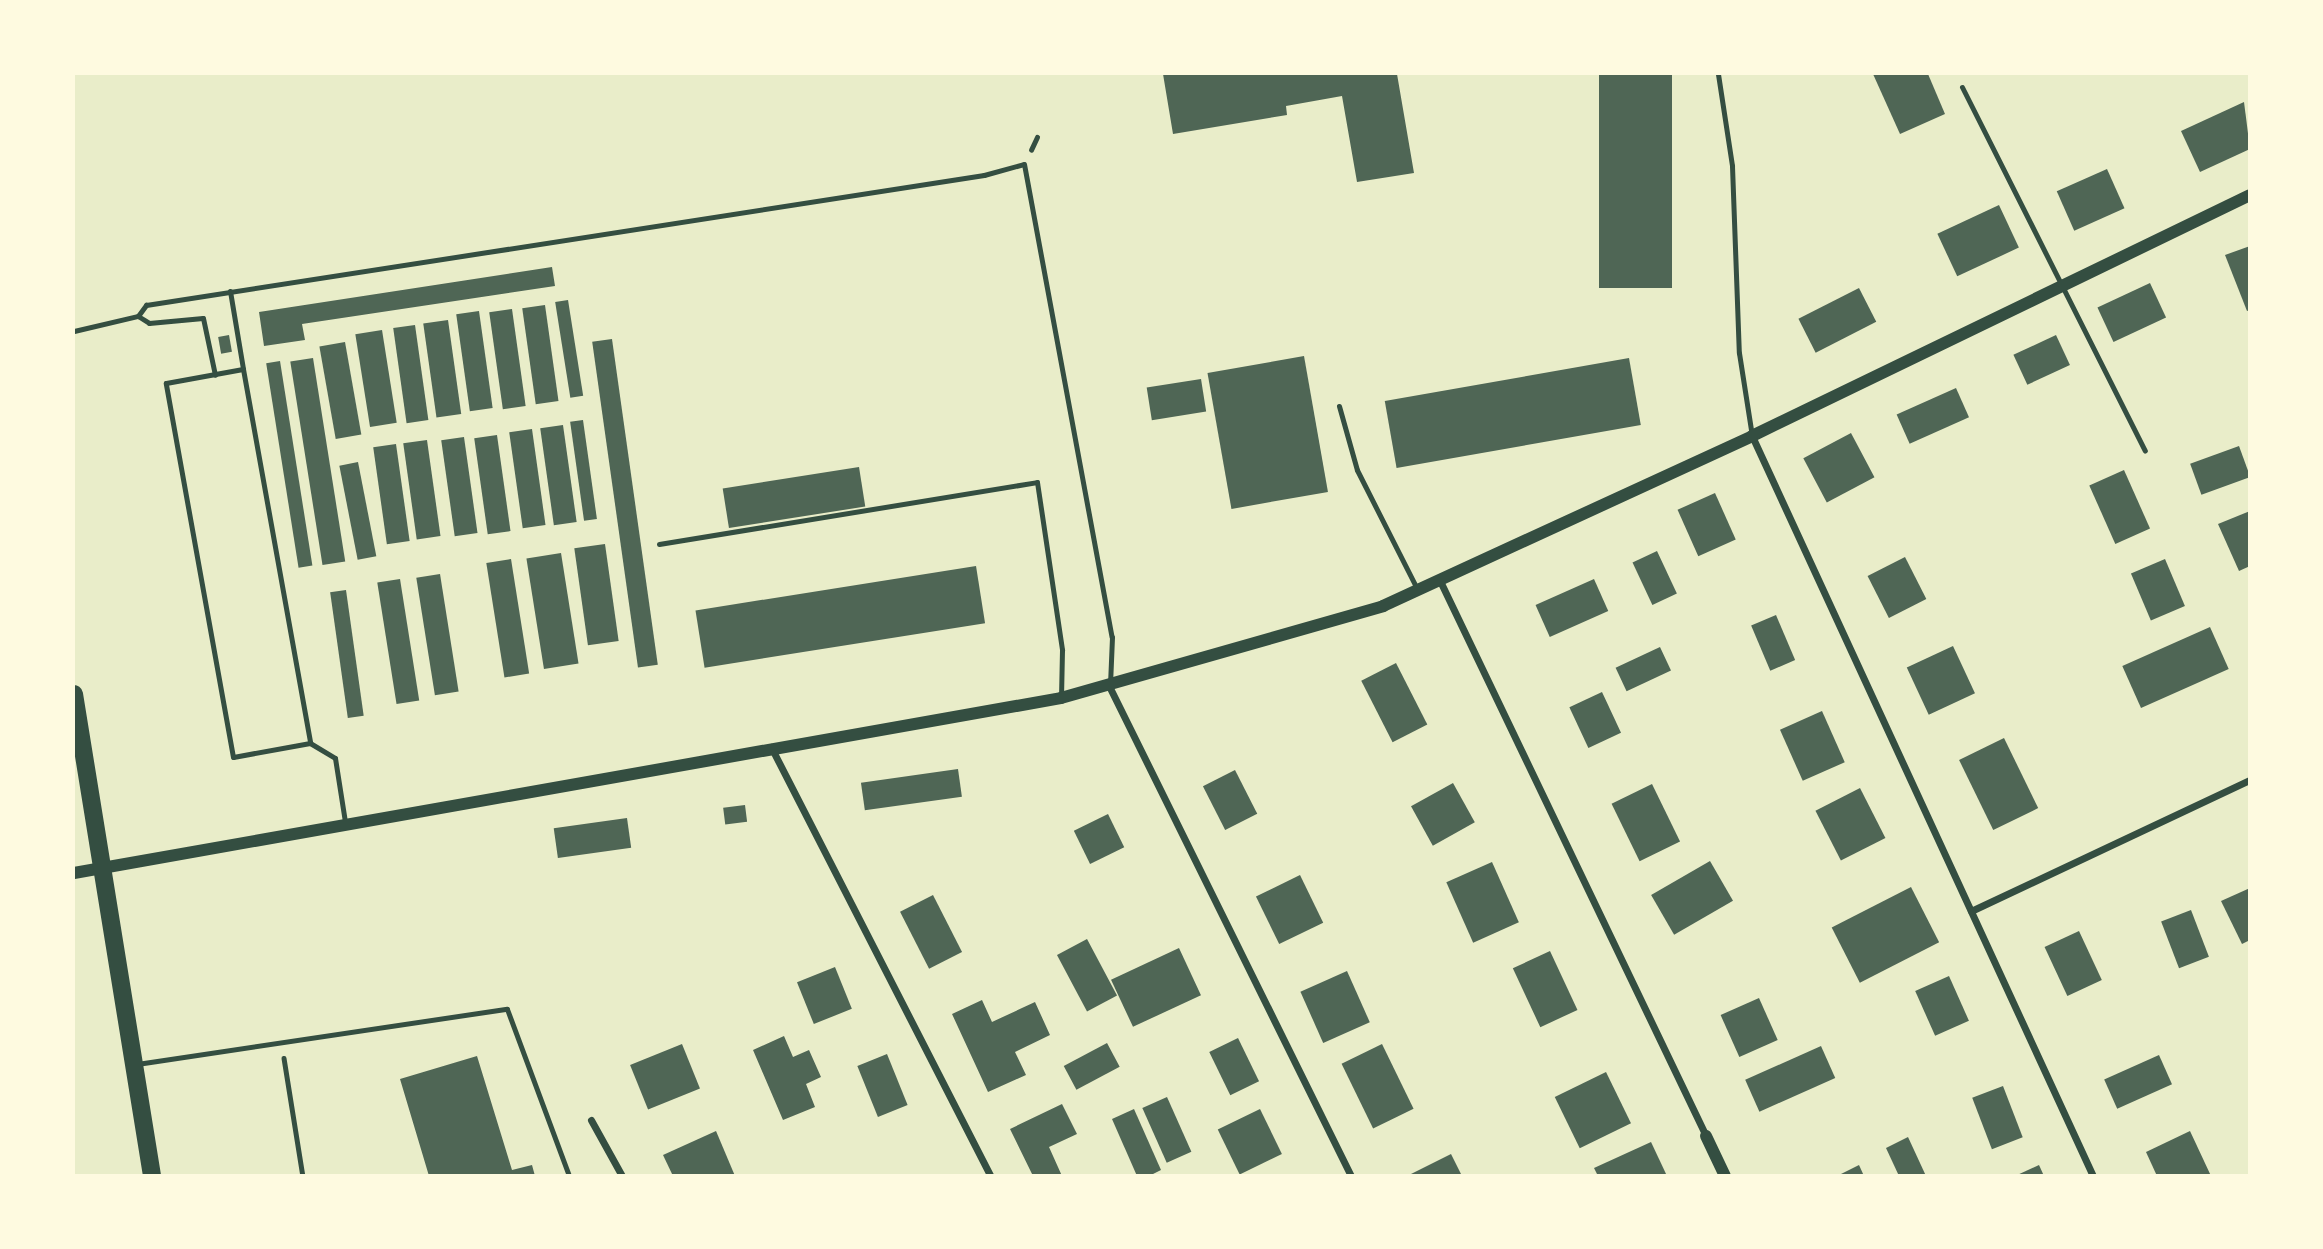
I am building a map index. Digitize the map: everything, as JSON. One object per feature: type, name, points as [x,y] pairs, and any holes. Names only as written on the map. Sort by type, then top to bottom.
[{"type":"main road","points":[[74,694],[152,1175]]},
{"type":"street","points":[[74,873],[770,746],[1110,688],[1418,592],[1752,436],[2062,282],[2249,195]]},
{"type":"street","points":[[1752,436],[2093,1175]]},
{"type":"street","points":[[1441,583],[1725,1175]]},
{"type":"street","points":[[1110,688],[1351,1175]]},
{"type":"street","points":[[770,746],[991,1175]]},
{"type":"street","points":[[1971,911],[2249,780]]},
{"type":"street","points":[[591,1120],[622,1175]]},
{"type":"lane","points":[[1718,74],[1732,166],[1739,353],[1752,436]]},
{"type":"lane","points":[[1962,88],[2145,450]]},
{"type":"lane","points":[[74,331],[138,316],[146,304],[984,175],[1024,164],[1112,637],[1110,688]]},
{"type":"lane","points":[[230,292],[310,743]]},
{"type":"lane","points":[[138,316],[149,323],[203,318],[215,375]]},
{"type":"lane","points":[[243,369],[166,383],[233,757],[310,743],[335,758],[345,822]]},
{"type":"lane","points":[[1339,405],[1357,470],[1418,592]]},
{"type":"lane","points":[[659,544],[1037,482],[1062,650],[1061,698]]},
{"type":"lane","points":[[134,1064],[281,1040],[507,1009],[569,1175]]},
{"type":"path","points":[[281,1040],[303,1175]]},
{"type":"building","points":[[1163,74],[1397,74],[1414,173],[1357,182],[1342,96],[1286,106],[1287,115],[1173,134]]},
{"type":"building","points":[[1599,74],[1672,74],[1672,288],[1599,288]]},
{"type":"building","points":[[1873,74],[1928,74],[1945,114],[1900,134]]},
{"type":"building","points":[[2244,102],[2250,149],[2200,172],[2181,131]]},
{"type":"building","points":[[2107,169],[2124,208],[2074,231],[2057,191]]},
{"type":"building","points":[[1999,205],[2019,248],[1957,276],[1937,234]]},
{"type":"building","points":[[2250,246],[2250,310],[2247,311],[2225,255]]},
{"type":"building","points":[[552,267],[555,286],[302,324],[305,340],[264,346],[259,312]]},
{"type":"building","points":[[2150,283],[2166,317],[2113,342],[2097,308]]},
{"type":"building","points":[[1859,288],[1876,322],[1816,353],[1798,319]]},
{"type":"building","points":[[568,300],[583,396],[570,398],[555,302]]},
{"type":"building","points":[[545,305],[558,401],[536,404],[522,308]]},
{"type":"building","points":[[512,309],[526,406],[503,409],[489,312]]},
{"type":"building","points":[[479,311],[493,408],[470,411],[456,314]]},
{"type":"building","points":[[448,320],[461,414],[436,418],[423,323]]},
{"type":"building","points":[[415,325],[428,420],[407,423],[393,328]]},
{"type":"building","points":[[382,330],[397,423],[370,427],[355,334]]},
{"type":"building","points":[[229,335],[232,352],[221,354],[218,337]]},
{"type":"building","points":[[2056,335],[2070,365],[2027,385],[2013,355]]},
{"type":"building","points":[[612,339],[658,665],[638,668],[592,342]]},
{"type":"building","points":[[345,342],[361,435],[336,439],[319,347]]},
{"type":"building","points":[[1304,356],[1328,492],[1231,509],[1207,373]]},
{"type":"building","points":[[313,358],[345,561],[323,565],[290,362]]},
{"type":"building","points":[[1629,358],[1641,425],[1397,468],[1385,401]]},
{"type":"building","points":[[280,361],[312,565],[299,568],[266,363]]},
{"type":"building","points":[[1201,379],[1206,412],[1152,420],[1147,388]]},
{"type":"building","points":[[1956,388],[1969,417],[1910,444],[1897,414]]},
{"type":"building","points":[[583,420],[597,519],[584,521],[570,422]]},
{"type":"building","points":[[563,425],[577,522],[554,525],[540,428]]},
{"type":"building","points":[[532,429],[545,525],[523,528],[509,432]]},
{"type":"building","points":[[1851,433],[1874,477],[1827,502],[1803,458]]},
{"type":"building","points":[[497,435],[510,531],[488,534],[474,438]]},
{"type":"building","points":[[464,437],[477,533],[455,536],[441,440]]},
{"type":"building","points":[[427,440],[440,536],[417,539],[403,443]]},
{"type":"building","points":[[396,444],[410,541],[387,544],[373,447]]},
{"type":"building","points":[[2239,446],[2250,477],[2201,495],[2190,464]]},
{"type":"building","points":[[358,462],[376,556],[358,560],[339,466]]},
{"type":"building","points":[[859,467],[865,507],[729,528],[723,489]]},
{"type":"building","points":[[2124,470],[2150,528],[2115,544],[2089,485]]},
{"type":"building","points":[[1715,493],[1736,540],[1698,556],[1678,510]]},
{"type":"building","points":[[2250,511],[2250,566],[2239,571],[2218,524]]},
{"type":"building","points":[[605,544],[619,641],[588,645],[574,548]]},
{"type":"building","points":[[1657,551],[1677,594],[1652,605],[1633,562]]},
{"type":"building","points":[[561,553],[579,664],[544,669],[526,558]]},
{"type":"building","points":[[1905,557],[1926,599],[1889,618],[1868,576]]},
{"type":"building","points":[[511,559],[529,674],[504,677],[486,563]]},
{"type":"building","points":[[2165,559],[2185,606],[2151,620],[2131,573]]},
{"type":"building","points":[[976,566],[985,623],[705,668],[695,610]]},
{"type":"building","points":[[440,574],[459,692],[435,695],[416,578]]},
{"type":"building","points":[[400,579],[419,700],[397,704],[377,583]]},
{"type":"building","points":[[1594,579],[1608,611],[1550,637],[1536,605]]},
{"type":"building","points":[[346,590],[364,716],[348,718],[330,592]]},
{"type":"building","points":[[1776,615],[1795,660],[1770,671],[1751,626]]},
{"type":"building","points":[[2210,627],[2229,669],[2141,708],[2122,666]]},
{"type":"building","points":[[1953,646],[1975,693],[1929,715],[1907,668]]},
{"type":"building","points":[[1660,647],[1671,671],[1627,691],[1616,668]]},
{"type":"building","points":[[1396,663],[1427,724],[1393,742],[1361,681]]},
{"type":"building","points":[[1602,692],[1621,733],[1588,748],[1569,707]]},
{"type":"building","points":[[1822,711],[1845,762],[1803,781],[1780,730]]},
{"type":"building","points":[[2004,738],[2038,808],[1993,830],[1959,760]]},
{"type":"building","points":[[958,769],[962,797],[865,810],[861,783]]},
{"type":"building","points":[[1235,770],[1257,814],[1225,830],[1203,786]]},
{"type":"building","points":[[1453,783],[1475,822],[1433,846],[1411,806]]},
{"type":"building","points":[[1652,784],[1680,842],[1640,861],[1612,804]]},
{"type":"building","points":[[1860,788],[1885,838],[1841,861],[1815,811]]},
{"type":"building","points":[[745,805],[747,822],[725,825],[723,808]]},
{"type":"building","points":[[1108,814],[1124,847],[1090,864],[1074,831]]},
{"type":"building","points":[[627,818],[631,848],[558,858],[554,828]]},
{"type":"building","points":[[1710,861],[1733,901],[1674,935],[1651,895]]},
{"type":"building","points":[[1492,862],[1519,922],[1473,943],[1446,882]]},
{"type":"building","points":[[1300,875],[1323,923],[1279,944],[1256,896]]},
{"type":"building","points":[[1911,887],[1939,942],[1860,983],[1832,927]]},
{"type":"building","points":[[2250,888],[2250,940],[2242,944],[2221,901]]},
{"type":"building","points":[[933,895],[962,952],[929,969],[900,912]]},
{"type":"building","points":[[2191,910],[2209,957],[2179,968],[2161,921]]},
{"type":"building","points":[[2079,931],[2102,980],[2067,996],[2045,947]]},
{"type":"building","points":[[1087,939],[1117,996],[1087,1011],[1057,955]]},
{"type":"building","points":[[1179,948],[1201,995],[1133,1027],[1111,980]]},
{"type":"building","points":[[1550,951],[1577,1010],[1540,1027],[1513,968]]},
{"type":"building","points":[[835,967],[852,1009],[814,1024],[797,982]]},
{"type":"building","points":[[1347,971],[1370,1022],[1323,1043],[1300,992]]},
{"type":"building","points":[[1949,976],[1969,1021],[1935,1036],[1915,991]]},
{"type":"building","points":[[1759,998],[1778,1040],[1739,1057],[1721,1015]]},
{"type":"building","points":[[982,1000],[992,1022],[1035,1002],[1050,1035],[1015,1052],[1026,1075],[988,1092],[952,1014]]},
{"type":"building","points":[[784,1036],[793,1057],[809,1050],[821,1077],[806,1084],[815,1107],[783,1120],[753,1050]]},
{"type":"building","points":[[1238,1038],[1259,1081],[1230,1095],[1209,1052]]},
{"type":"building","points":[[1107,1043],[1120,1067],[1076,1090],[1064,1066]]},
{"type":"building","points":[[682,1044],[700,1089],[648,1109],[630,1065]]},
{"type":"building","points":[[1382,1044],[1414,1109],[1373,1128],[1342,1064]]},
{"type":"building","points":[[1821,1046],[1835,1078],[1759,1112],[1745,1080]]},
{"type":"building","points":[[887,1054],[908,1105],[878,1117],[857,1066]]},
{"type":"building","points":[[2159,1055],[2172,1084],[2117,1109],[2104,1079]]},
{"type":"building","points":[[477,1056],[512,1170],[532,1165],[535,1176],[429,1176],[400,1079]]},
{"type":"building","points":[[1606,1072],[1631,1123],[1580,1148],[1555,1097]]},
{"type":"building","points":[[2003,1086],[2023,1137],[1992,1149],[1972,1098]]},
{"type":"building","points":[[1167,1097],[1191,1152],[1167,1163],[1142,1108]]},
{"type":"building","points":[[1062,1104],[1077,1134],[1049,1147],[1062,1176],[1033,1176],[1010,1129]]},
{"type":"building","points":[[1134,1109],[1161,1170],[1149,1176],[1137,1176],[1112,1119]]},
{"type":"building","points":[[1260,1109],[1282,1154],[1240,1175],[1218,1130]]},
{"type":"building","points":[[716,1131],[735,1176],[673,1176],[663,1155]]},
{"type":"building","points":[[2190,1131],[2211,1176],[2157,1176],[2146,1152]]},
{"type":"building","points":[[1908,1137],[1926,1176],[1899,1176],[1886,1148]]},
{"type":"building","points":[[1651,1142],[1667,1176],[1598,1176],[1594,1168]]},
{"type":"building","points":[[1451,1154],[1462,1176],[1407,1176]]},
{"type":"building","points":[[1859,1165],[1864,1176],[1837,1176]]},
{"type":"building","points":[[2039,1165],[2044,1176],[2015,1176]]}]
